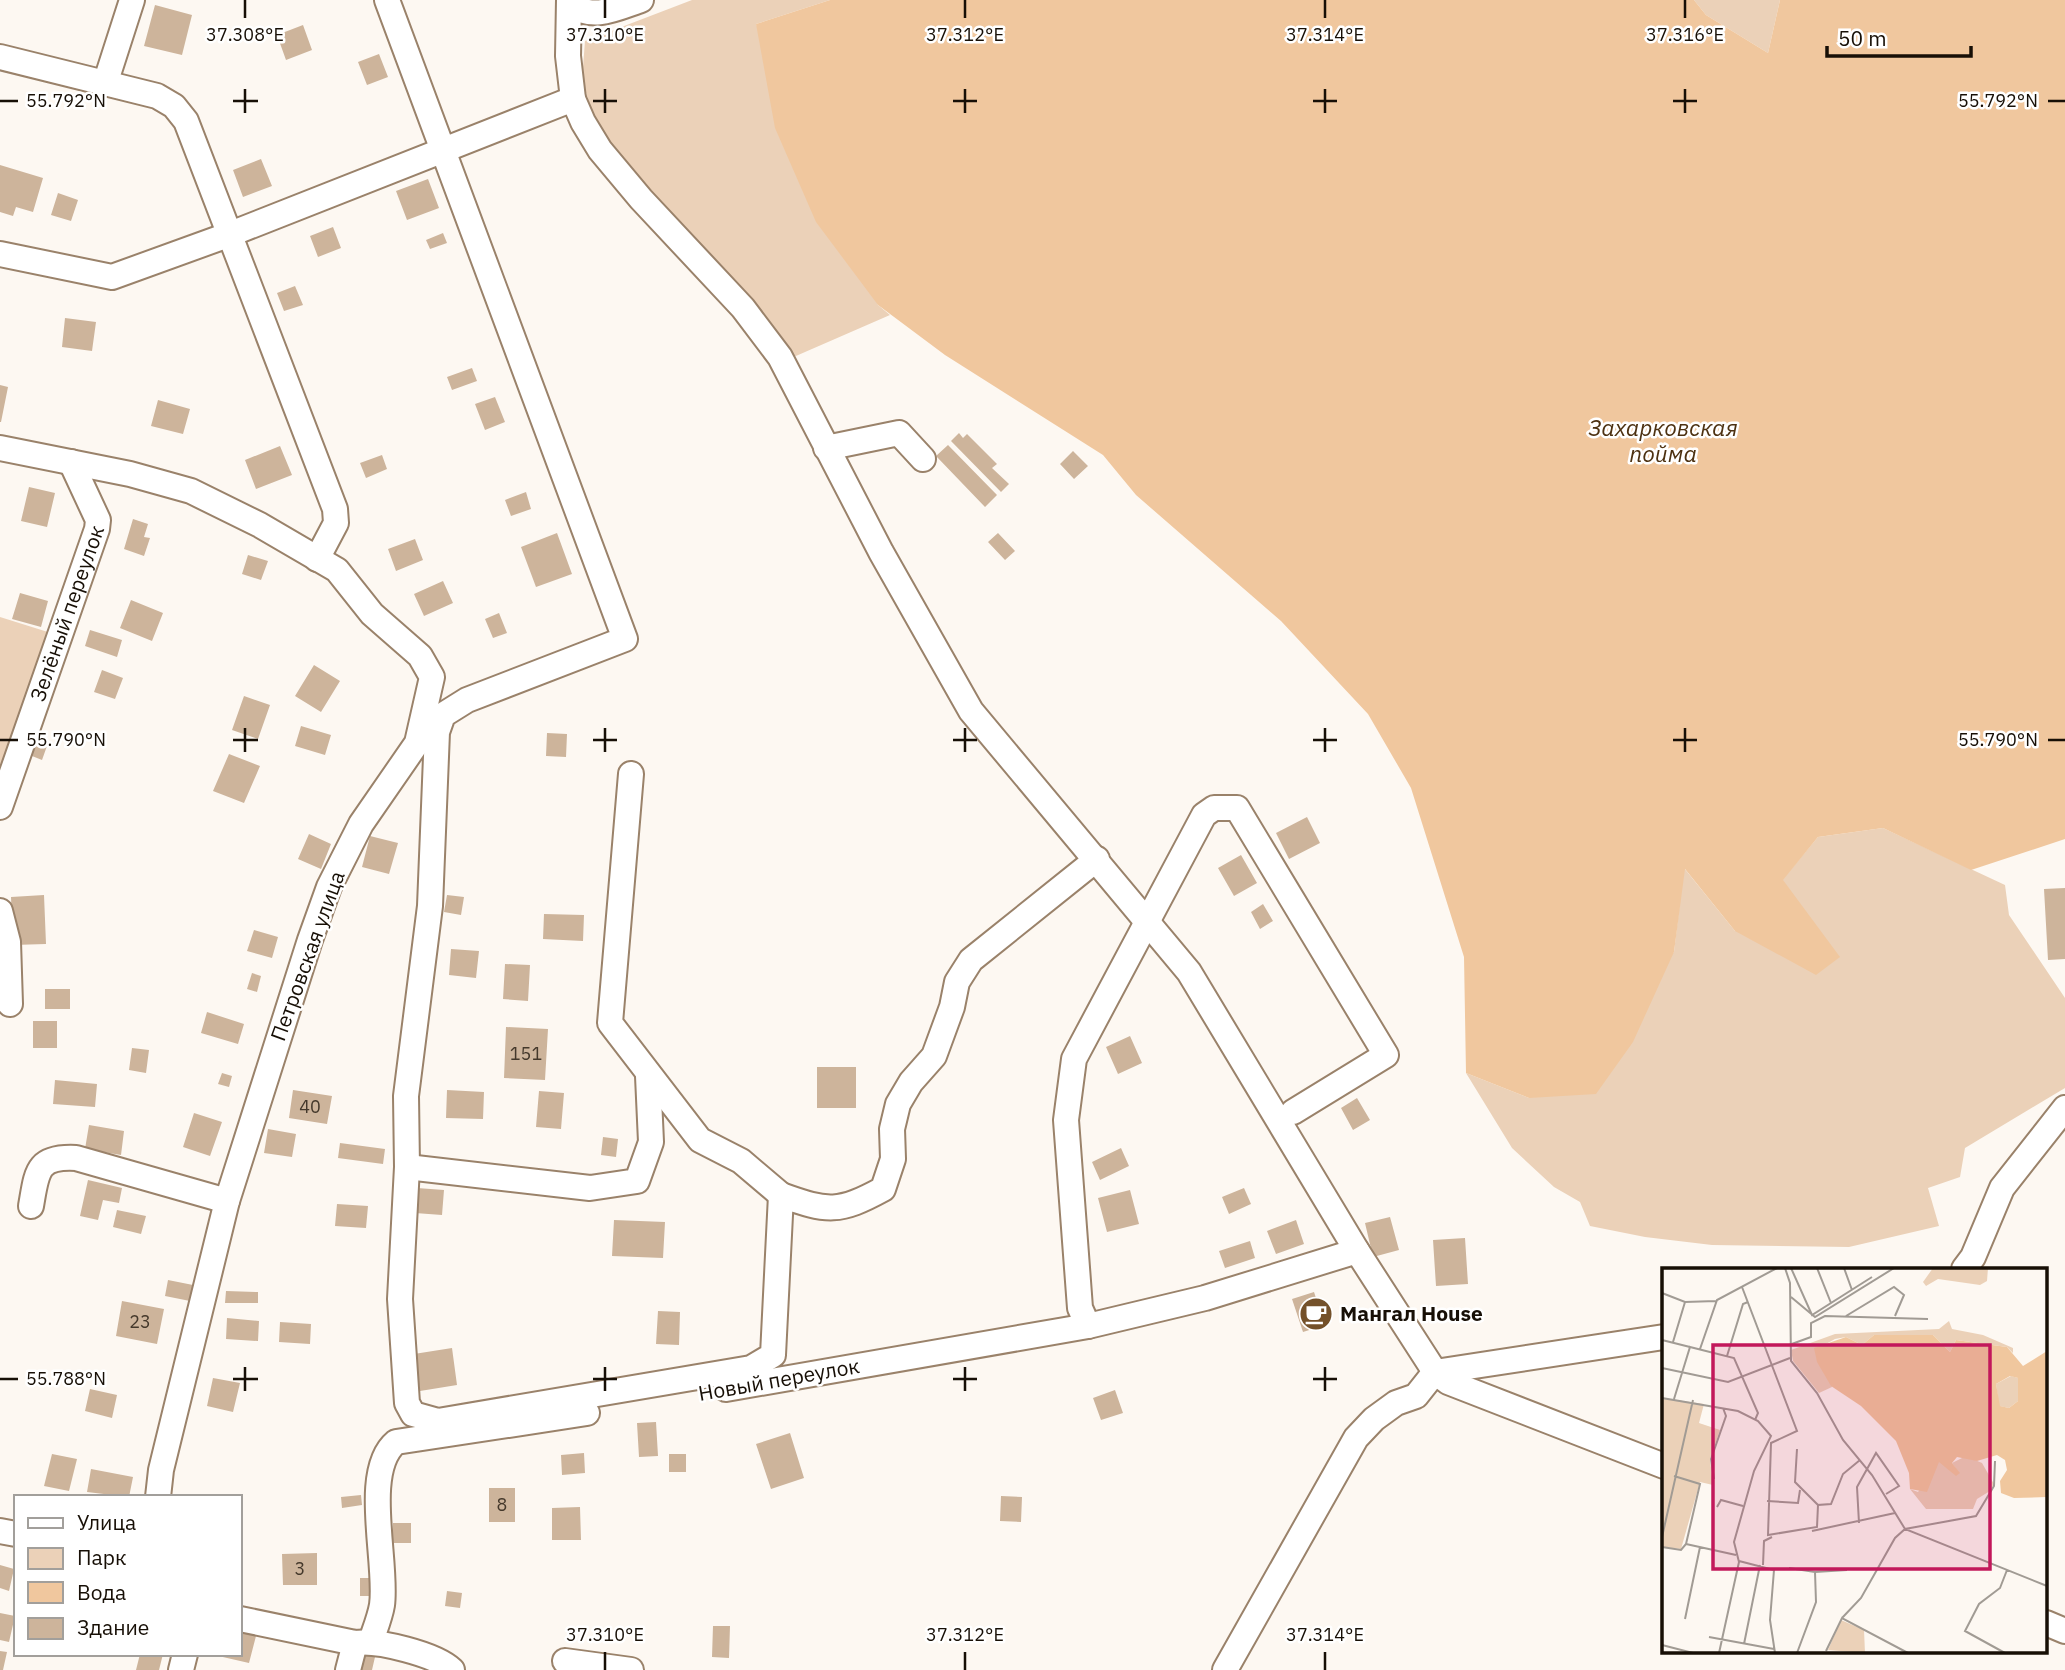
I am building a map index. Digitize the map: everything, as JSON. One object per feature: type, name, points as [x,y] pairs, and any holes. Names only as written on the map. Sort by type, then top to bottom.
[{"type":"street","points":[[106,84],[132,0]]},
{"type":"street","points":[[387,0],[625,639],[467,700],[443,715],[437,732],[430,906],[406,1096],[407,1167],[400,1299],[407,1403],[413,1414],[438,1421],[751,1368],[773,1355],[781,1195]]},
{"type":"street","points":[[569,2],[579,11],[602,14],[641,0]]},
{"type":"street","points":[[569,2],[568,56],[573,99],[600,150],[641,199],[743,309],[780,357],[825,448],[971,711],[1189,972],[1357,1251],[1435,1372],[1448,1382],[1662,1465]]},
{"type":"street","points":[[0,57],[157,96],[174,106],[186,121],[335,509],[336,523],[317,559]]},
{"type":"street","points":[[0,254],[112,277],[228,235],[573,99]]},
{"type":"street","points":[[825,448],[900,433],[923,459]]},
{"type":"street","points":[[0,448],[71,462],[191,492],[260,525],[337,570],[372,614],[420,656],[432,677],[467,700]]},
{"type":"street","name":"Зелёный переулок","points":[[0,807],[97,529],[98,520],[71,462]]},
{"type":"street","name":"Петровская улица","points":[[158,1495],[160,1470],[227,1201],[329,887],[361,824],[417,743],[432,677]]},
{"type":"street","points":[[631,774],[610,1023],[648,1076],[701,1140],[741,1161],[781,1195],[816,1207],[850,1207],[883,1189],[893,1159],[892,1129],[898,1104],[911,1082],[934,1056],[952,1007],[957,982],[971,960],[1097,859]]},
{"type":"street","points":[[1088,1325],[1080,1308],[1066,1120],[1074,1059],[1204,815],[1214,808],[1237,808],[1386,1055],[1293,1112]]},
{"type":"street","points":[[0,911],[8,942],[10,1004]]},
{"type":"street","points":[[407,1167],[590,1188],[638,1181],[652,1142],[648,1076]]},
{"type":"street","points":[[1965,1268],[1973,1258],[2002,1188],[2065,1108]]},
{"type":"street","points":[[31,1206],[38,1171],[47,1160],[58,1157],[76,1158],[227,1201]]},
{"type":"street","name":"Новый переулок","points":[[348,1670],[382,1605],[378,1510],[383,1465],[389,1448],[397,1442],[521,1425],[1088,1325],[1205,1298],[1357,1251]]},
{"type":"street","points":[[1226,1670],[1356,1438],[1374,1419],[1396,1403],[1416,1396],[1435,1372],[1662,1337]]},
{"type":"street","points":[[242,1619],[363,1642],[441,1662],[452,1670]]},
{"type":"street","points":[[2048,1624],[2065,1631]]},
{"type":"street","points":[[565,1661],[631,1670]]},
{"type":"green space","points":[[692,0],[830,0],[756,24],[878,305],[890,315],[789,359],[639,186],[595,122],[582,80],[585,41]]},
{"type":"green space","points":[[1694,0],[1780,0],[1768,53],[1706,15]]},
{"type":"green space","points":[[0,617],[51,633],[0,766]]},
{"type":"green space","points":[[1883,828],[2005,885],[2009,915],[2065,998],[2065,1088],[1965,1148],[1960,1177],[1928,1188],[1939,1226],[1849,1247],[1712,1245],[1645,1237],[1590,1226],[1580,1202],[1554,1187],[1512,1148],[1466,1073],[1529,1098],[1674,952],[1684,868],[1735,931],[1800,907],[1782,880],[1818,837]]},
{"type":"water","name":"Захарковская пойма","points":[[830,0],[1694,0],[1706,15],[1768,53],[1780,0],[2065,0],[2065,839],[1971,870],[1883,828],[1818,837],[1783,880],[1840,957],[1816,975],[1735,931],[1685,869],[1674,952],[1633,1042],[1596,1094],[1529,1098],[1466,1073],[1464,957],[1411,788],[1368,714],[1281,621],[1136,495],[1103,455],[945,355],[878,305],[816,222],[775,128],[756,24]]},
{"type":"building","points":[[155,5],[192,15],[182,55],[144,46]]},
{"type":"building","points":[[303,25],[312,50],[286,60],[277,35]]},
{"type":"building","points":[[379,54],[388,77],[367,85],[358,62]]},
{"type":"building","points":[[261,159],[272,186],[243,197],[233,170]]},
{"type":"building","points":[[0,165],[43,178],[33,212],[16,207],[13,216],[0,212]]},
{"type":"building","points":[[428,179],[439,208],[407,220],[396,191]]},
{"type":"building","points":[[58,193],[78,200],[71,221],[51,215]]},
{"type":"building","points":[[333,227],[341,248],[318,257],[310,236]]},
{"type":"building","points":[[443,233],[447,243],[430,249],[426,240]]},
{"type":"building","points":[[295,286],[303,305],[284,311],[277,293]]},
{"type":"building","points":[[65,318],[96,322],[92,351],[62,347]]},
{"type":"building","points":[[472,368],[477,381],[452,390],[447,377]]},
{"type":"building","points":[[0,385],[8,387],[1,422],[0,422]]},
{"type":"building","points":[[495,397],[505,422],[485,430],[475,404]]},
{"type":"building","points":[[158,400],[190,409],[183,434],[151,426]]},
{"type":"building","points":[[959,433],[963,438],[967,434],[997,464],[992,468],[1009,484],[1001,492],[951,441]]},
{"type":"building","points":[[948,445],[997,495],[985,507],[936,456]]},
{"type":"building","points":[[280,446],[292,475],[256,489],[245,460]]},
{"type":"building","points":[[1073,451],[1088,466],[1074,479],[1060,464]]},
{"type":"building","points":[[382,455],[387,469],[366,478],[360,463]]},
{"type":"building","points":[[29,487],[55,493],[47,527],[21,521]]},
{"type":"building","points":[[526,492],[531,509],[511,516],[505,500]]},
{"type":"building","points":[[133,519],[148,524],[144,537],[150,538],[144,556],[124,549]]},
{"type":"building","points":[[557,533],[572,574],[536,587],[521,547]]},
{"type":"building","points":[[998,533],[1015,551],[1005,560],[988,542]]},
{"type":"building","points":[[415,539],[423,560],[396,571],[388,549]]},
{"type":"building","points":[[248,555],[268,561],[261,580],[242,574]]},
{"type":"building","points":[[443,581],[453,603],[424,616],[414,594]]},
{"type":"building","points":[[20,593],[48,601],[41,627],[12,619]]},
{"type":"building","points":[[131,600],[163,613],[152,641],[120,628]]},
{"type":"building","points":[[499,613],[507,633],[493,638],[485,619]]},
{"type":"building","points":[[90,630],[122,640],[117,657],[85,646]]},
{"type":"building","points":[[314,665],[340,681],[321,712],[295,696]]},
{"type":"building","points":[[102,670],[123,678],[115,699],[94,692]]},
{"type":"building","points":[[244,696],[270,705],[258,739],[232,730]]},
{"type":"building","points":[[301,726],[331,735],[325,755],[295,746]]},
{"type":"building","points":[[547,733],[567,734],[566,757],[546,756]]},
{"type":"building","points":[[32,741],[47,746],[42,760],[27,754]]},
{"type":"building","points":[[229,754],[260,766],[244,803],[213,791]]},
{"type":"building","points":[[1307,817],[1320,843],[1289,859],[1276,833]]},
{"type":"building","points":[[309,834],[331,844],[321,869],[298,859]]},
{"type":"building","points":[[370,836],[398,843],[389,874],[362,867]]},
{"type":"building","points":[[1241,855],[1257,883],[1234,896],[1218,868]]},
{"type":"building","points":[[2065,888],[2065,959],[2048,960],[2044,889]]},
{"type":"building","points":[[44,895],[46,944],[13,945],[11,897]]},
{"type":"building","points":[[447,895],[464,897],[461,915],[444,912]]},
{"type":"building","points":[[1263,904],[1273,921],[1260,929],[1251,912]]},
{"type":"building","points":[[544,914],[584,915],[583,941],[543,939]]},
{"type":"building","points":[[254,930],[278,937],[272,958],[247,951]]},
{"type":"building","points":[[451,949],[479,951],[476,978],[449,975]]},
{"type":"building","points":[[505,964],[530,965],[528,1001],[503,999]]},
{"type":"building","points":[[252,973],[261,976],[257,992],[247,989]]},
{"type":"building","points":[[45,989],[70,989],[70,1009],[45,1009]]},
{"type":"building","points":[[207,1012],[244,1024],[238,1044],[201,1033]]},
{"type":"building","points":[[33,1021],[57,1021],[57,1048],[33,1048]]},
{"type":"building","points":[[506,1027],[548,1029],[545,1080],[504,1078]]},
{"type":"building","points":[[1130,1036],[1142,1063],[1118,1074],[1106,1047]]},
{"type":"building","points":[[132,1048],[149,1050],[146,1073],[129,1070]]},
{"type":"building","points":[[817,1067],[856,1067],[856,1108],[817,1108]]},
{"type":"building","points":[[222,1073],[232,1076],[229,1087],[218,1084]]},
{"type":"building","points":[[55,1080],[97,1084],[95,1107],[53,1104]]},
{"type":"building","points":[[293,1090],[332,1096],[327,1124],[289,1118]]},
{"type":"building","points":[[447,1090],[484,1092],[483,1119],[446,1118]]},
{"type":"building","points":[[539,1091],[564,1093],[561,1129],[536,1127]]},
{"type":"building","points":[[1357,1098],[1370,1120],[1353,1130],[1341,1108]]},
{"type":"building","points":[[194,1113],[222,1122],[210,1156],[183,1147]]},
{"type":"building","points":[[89,1125],[124,1131],[121,1155],[85,1149]]},
{"type":"building","points":[[268,1129],[296,1134],[292,1157],[264,1153]]},
{"type":"building","points":[[603,1137],[618,1139],[616,1157],[601,1155]]},
{"type":"building","points":[[340,1143],[385,1149],[383,1164],[338,1158]]},
{"type":"building","points":[[1121,1148],[1129,1166],[1100,1180],[1092,1162]]},
{"type":"building","points":[[88,1180],[122,1188],[119,1203],[103,1200],[98,1220],[80,1216]]},
{"type":"building","points":[[417,1188],[444,1190],[442,1215],[415,1213]]},
{"type":"building","points":[[1244,1188],[1251,1204],[1229,1214],[1222,1197]]},
{"type":"building","points":[[1130,1190],[1139,1224],[1107,1232],[1098,1198]]},
{"type":"building","points":[[337,1204],[368,1206],[366,1228],[335,1226]]},
{"type":"building","points":[[117,1210],[146,1216],[141,1234],[113,1227]]},
{"type":"building","points":[[1390,1217],[1399,1250],[1373,1257],[1365,1223]]},
{"type":"building","points":[[614,1220],[665,1222],[663,1258],[612,1256]]},
{"type":"building","points":[[1296,1220],[1304,1244],[1276,1254],[1267,1231]]},
{"type":"building","points":[[1465,1238],[1468,1284],[1436,1286],[1433,1240]]},
{"type":"building","points":[[1250,1241],[1255,1258],[1225,1268],[1219,1251]]},
{"type":"building","points":[[168,1280],[193,1285],[190,1301],[165,1296]]},
{"type":"building","points":[[226,1291],[258,1292],[258,1303],[225,1303]]},
{"type":"building","points":[[1314,1292],[1325,1325],[1303,1332],[1292,1299]]},
{"type":"building","points":[[122,1301],[164,1309],[157,1344],[116,1336]]},
{"type":"building","points":[[658,1311],[680,1312],[679,1345],[656,1344]]},
{"type":"building","points":[[227,1318],[259,1321],[258,1341],[226,1339]]},
{"type":"building","points":[[280,1322],[311,1324],[310,1344],[279,1342]]},
{"type":"building","points":[[452,1348],[457,1385],[420,1391],[414,1354]]},
{"type":"building","points":[[213,1378],[240,1383],[233,1412],[207,1406]]},
{"type":"building","points":[[90,1389],[117,1395],[112,1418],[85,1411]]},
{"type":"building","points":[[1115,1390],[1123,1413],[1101,1420],[1093,1398]]},
{"type":"building","points":[[656,1422],[658,1456],[639,1457],[637,1423]]},
{"type":"building","points":[[790,1433],[804,1478],[771,1489],[756,1444]]},
{"type":"building","points":[[584,1453],[585,1473],[562,1475],[561,1455]]},
{"type":"building","points":[[52,1454],[77,1459],[69,1491],[44,1486]]},
{"type":"building","points":[[669,1454],[686,1454],[686,1472],[669,1472]]},
{"type":"building","points":[[91,1469],[133,1477],[129,1495],[87,1492]]},
{"type":"building","points":[[489,1488],[515,1488],[515,1522],[489,1522]]},
{"type":"building","points":[[361,1495],[362,1505],[342,1508],[341,1497]]},
{"type":"building","points":[[1001,1496],[1022,1497],[1021,1522],[1000,1521]]},
{"type":"building","points":[[580,1507],[581,1540],[552,1540],[552,1508]]},
{"type":"building","points":[[393,1523],[411,1523],[411,1543],[393,1543]]},
{"type":"building","points":[[317,1553],[317,1585],[283,1585],[282,1554]]},
{"type":"building","points":[[0,1565],[14,1569],[9,1591],[0,1588]]},
{"type":"building","points":[[360,1578],[372,1578],[372,1596],[360,1596]]},
{"type":"building","points":[[447,1591],[462,1593],[460,1608],[445,1606]]},
{"type":"building","points":[[0,1613],[14,1616],[9,1642],[0,1640]]},
{"type":"building","points":[[713,1626],[730,1626],[729,1658],[712,1657]]},
{"type":"building","points":[[242,1632],[256,1636],[249,1663],[218,1656],[242,1656]]},
{"type":"building","points":[[0,1651],[7,1652],[3,1670],[0,1670]]},
{"type":"building","points":[[364,1655],[375,1657],[372,1670],[361,1670]]},
{"type":"building","points":[[140,1656],[162,1656],[159,1670],[136,1670]]},
{"type":"place","name":"Мангал House","points":[[1316,1314]]}]
